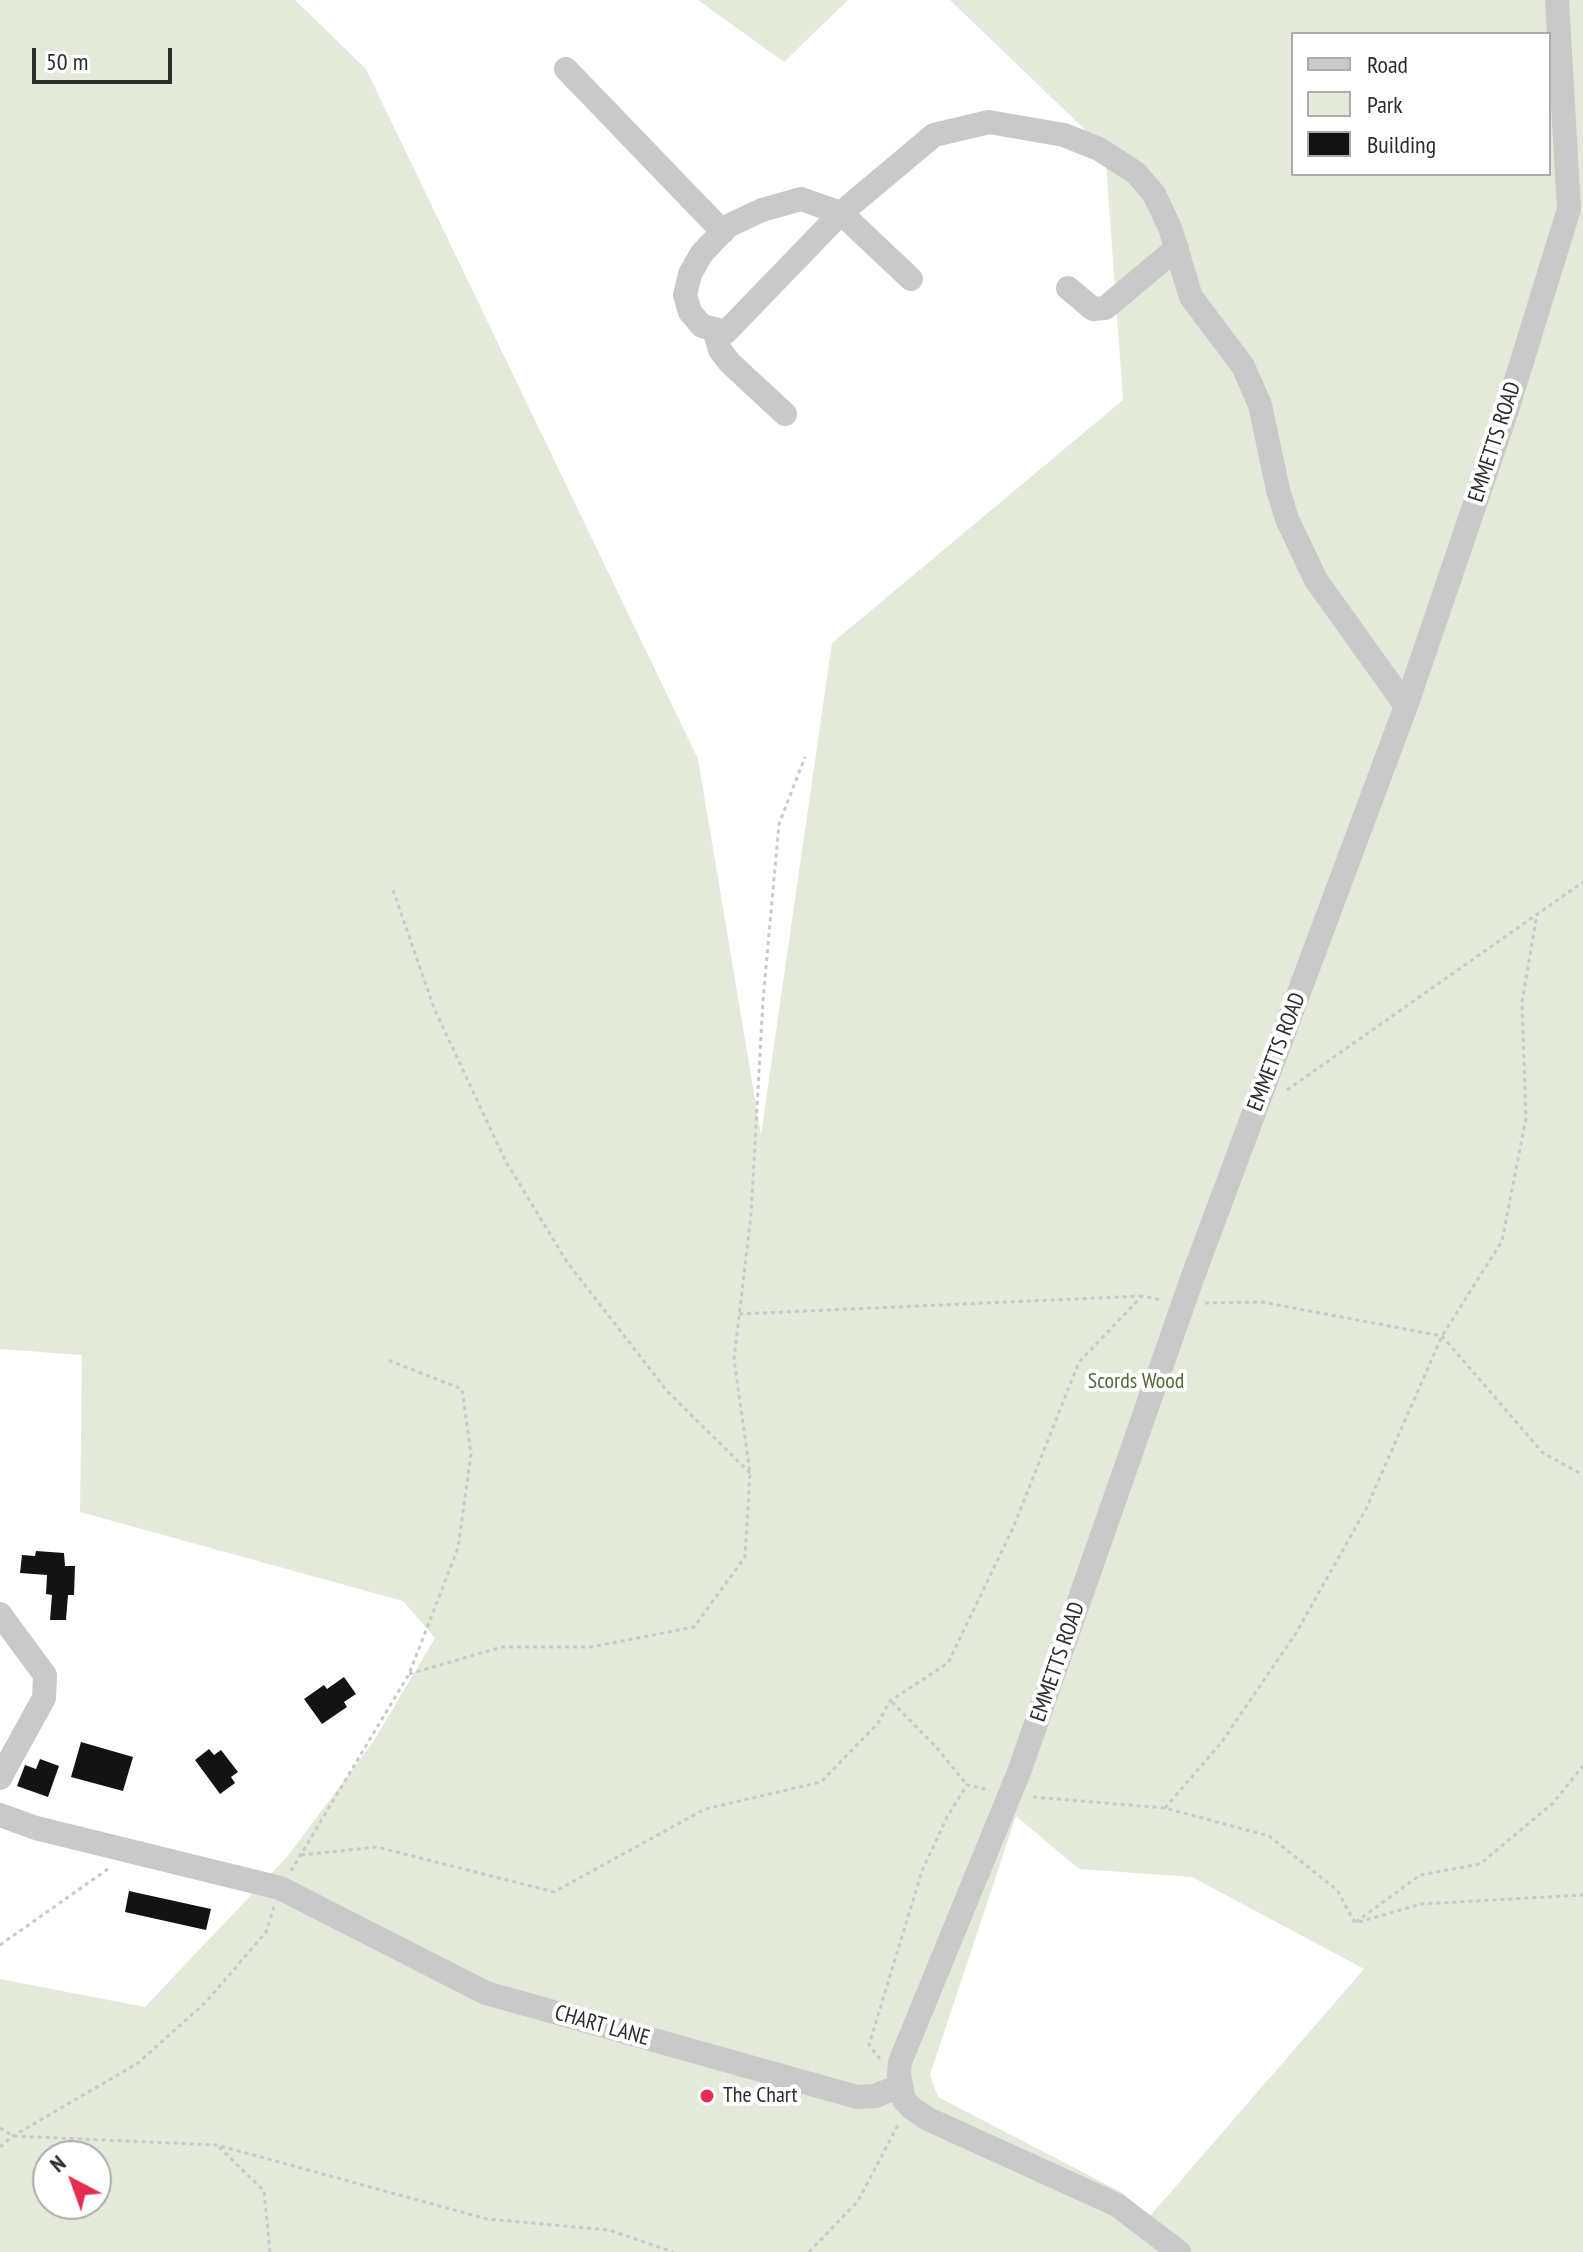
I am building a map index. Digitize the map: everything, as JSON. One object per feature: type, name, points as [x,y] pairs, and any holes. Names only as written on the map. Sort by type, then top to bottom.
[{"type":"street","name":"EMMETTS ROAD","points":[[900,2086],[900,2062],[1011,1794],[1184,1304],[1406,706],[1501,427],[1569,209],[1557,0]]},
{"type":"street","points":[[566,69],[723,232]]},
{"type":"street","points":[[911,279],[841,213],[801,199],[762,210],[728,226],[696,264],[685,295],[690,312],[702,326],[726,332],[841,213],[934,135],[989,122],[1064,135],[1099,149],[1136,173],[1154,194],[1170,228],[1191,297],[1243,366],[1260,405],[1287,519],[1316,580],[1406,706]]},
{"type":"street","points":[[1068,288],[1093,309],[1105,308],[1177,248]]},
{"type":"street","points":[[714,329],[720,350],[730,363],[785,414]]},
{"type":"street","points":[[0,1614],[45,1675],[44,1698],[0,1778]]},
{"type":"street","name":"CHART LANE","points":[[0,1815],[36,1828],[280,1888],[486,1993],[857,2097],[875,2096],[900,2086]]},
{"type":"street","points":[[900,2086],[904,2100],[928,2119],[1117,2205],[1151,2242],[1179,2252]]},
{"type":"path","points":[[409,1674],[502,1647],[591,1647],[694,1627],[745,1557],[750,1473],[734,1359],[751,1215],[763,1000],[779,824],[805,757]]},
{"type":"path","points":[[1254,1113],[1583,882]]},
{"type":"path","points":[[393,890],[434,1008],[505,1160],[567,1262],[667,1391],[750,1473]]},
{"type":"path","points":[[1165,1808],[1221,1743],[1296,1633],[1366,1509],[1442,1336],[1502,1241],[1526,1118],[1522,1002],[1537,914]]},
{"type":"path","points":[[739,1314],[1142,1296],[1184,1304],[1262,1302],[1442,1336],[1543,1453],[1583,1475]]},
{"type":"path","points":[[385,1359],[462,1389],[471,1454],[458,1548],[409,1674],[301,1855],[377,1847],[554,1892],[705,1809],[821,1782],[878,1723],[890,1701],[948,1663],[1013,1528],[1079,1362],[1142,1296]]},
{"type":"path","points":[[890,1701],[937,1748],[967,1785],[1011,1794],[1165,1808],[1269,1836],[1337,1890],[1355,1923]]},
{"type":"path","points":[[1355,1923],[1420,1875],[1480,1864],[1553,1803],[1583,1766]]},
{"type":"path","points":[[900,2086],[869,2045],[922,1871],[947,1817],[967,1785]]},
{"type":"path","points":[[0,1945],[134,1851]]},
{"type":"path","points":[[0,2147],[13,2136],[138,2063],[206,2002],[266,1932],[280,1888]]},
{"type":"path","points":[[1355,1923],[1421,1904],[1583,1895]]},
{"type":"path","points":[[809,2252],[858,2201],[904,2115]]},
{"type":"path","points":[[0,2128],[13,2136],[217,2145],[487,2219],[609,2230],[673,2252]]},
{"type":"path","points":[[217,2145],[264,2191],[270,2252]]},
{"type":"green space","name":"Scords Wood","points":[[0,0],[295,0],[366,69],[698,759],[761,1135],[832,643],[1123,400],[1105,149],[950,0],[1583,0],[1583,2252],[0,2252],[0,1979],[145,2007],[287,1857],[373,1742],[435,1638],[403,1601],[80,1512],[82,1355],[0,1349]],"holes":[[[1016,1816],[1079,1869],[1192,1877],[1364,1969],[1150,2216],[1121,2192],[938,2097],[930,2075]]]},
{"type":"green space","points":[[698,0],[848,0],[784,62]]},
{"type":"building","points":[[36,1551],[64,1553],[65,1566],[75,1566],[74,1595],[68,1595],[66,1620],[50,1620],[52,1595],[46,1594],[47,1575],[20,1573],[22,1555],[35,1556]]},
{"type":"building","points":[[344,1677],[356,1694],[344,1702],[347,1707],[322,1724],[304,1699],[324,1685],[327,1689]]},
{"type":"building","points":[[81,1742],[133,1757],[123,1791],[71,1777]]},
{"type":"building","points":[[209,1749],[214,1755],[221,1750],[238,1772],[231,1777],[235,1783],[220,1794],[195,1760]]},
{"type":"building","points":[[40,1759],[59,1766],[48,1797],[17,1786],[25,1765],[36,1769]]},
{"type":"building","points":[[129,1891],[211,1909],[206,1930],[125,1912]]},
{"type":"place","name":"The Chart","points":[[707,2096]]}]
